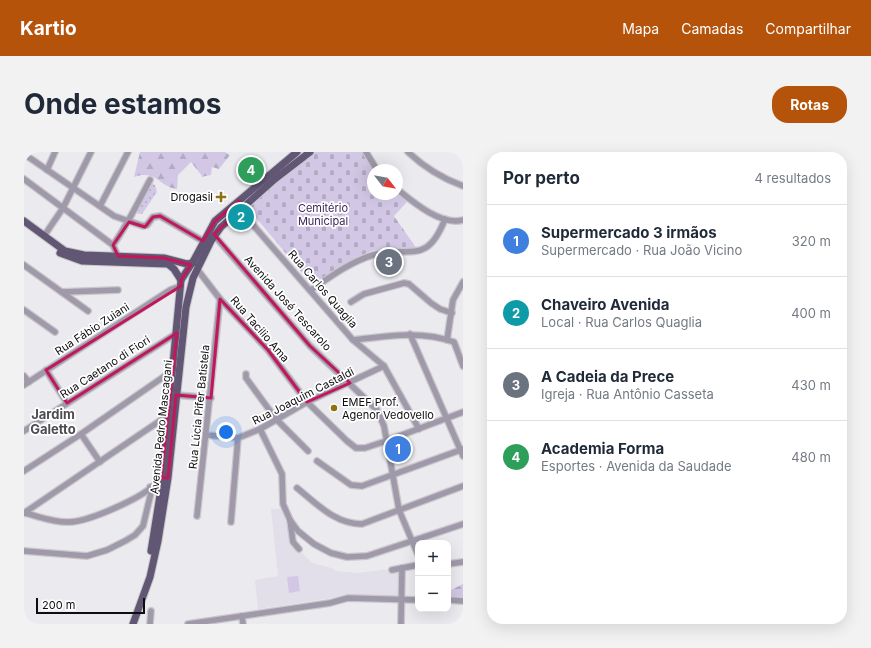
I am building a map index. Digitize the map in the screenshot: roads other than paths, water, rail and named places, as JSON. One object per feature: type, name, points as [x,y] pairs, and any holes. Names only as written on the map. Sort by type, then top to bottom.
[{"type":"main road","points":[[265,183],[297,152]]},
{"type":"main road","points":[[181,283],[195,266],[204,241],[216,221],[239,201],[310,152]]},
{"type":"main road","name":"Avenida Pedro Mascagani","points":[[129,624],[148,566],[158,488],[164,478],[176,395],[187,300],[195,266],[214,235],[240,210],[254,192]]},
{"type":"main road","points":[[239,201],[240,210]]},
{"type":"main road","points":[[24,221],[27,228],[60,253],[82,261],[119,258],[164,258],[195,266]]},
{"type":"main road","points":[[27,228],[44,236],[65,251],[84,255],[168,264],[174,269],[181,283]]},
{"type":"main road","points":[[181,283],[190,282],[193,278]]},
{"type":"main road","name":"Avenida Pedro Mascagani","points":[[164,478],[166,426],[177,333],[181,283]]},
{"type":"main road","name":"Avenida Pedro Mascagani","points":[[133,624],[150,577],[158,541],[158,488]]},
{"type":"street","points":[[24,152],[47,170],[74,187],[114,216],[143,226],[146,226],[153,217],[160,216],[204,241]]},
{"type":"street","points":[[47,170],[55,152]]},
{"type":"street","points":[[44,236],[63,208],[91,152]]},
{"type":"street","points":[[100,206],[128,152]]},
{"type":"street","points":[[366,152],[373,164]]},
{"type":"street","points":[[408,152],[424,167],[439,177],[463,186]]},
{"type":"street","points":[[24,179],[113,245],[119,258]]},
{"type":"street","points":[[113,245],[129,222],[150,180]]},
{"type":"street","points":[[403,194],[427,212],[457,222],[463,220]]},
{"type":"street","name":"Rua Carlos Quaglia","points":[[240,210],[353,340],[410,334],[447,340]]},
{"type":"street","points":[[311,290],[335,274],[367,257],[391,252],[417,252],[435,240],[445,219]]},
{"type":"street","name":"Avenida José Tescarolo","points":[[214,235],[310,346],[350,383],[376,410],[384,426],[399,510],[415,548]]},
{"type":"street","points":[[24,265],[88,311]]},
{"type":"street","name":"Rua Tacilio Ama","points":[[195,266],[220,299],[268,350],[307,402],[347,441],[356,448],[365,448],[386,441]]},
{"type":"street","points":[[351,302],[364,294],[404,282],[409,284],[440,309],[452,313]]},
{"type":"street","points":[[463,282],[453,300],[447,340],[454,342],[463,366]]},
{"type":"street","name":"Rua Fábio Zuiani","points":[[26,384],[181,283]]},
{"type":"street","points":[[62,292],[118,290]]},
{"type":"street","name":"Rua Lúcia Pifer Batistela","points":[[197,516],[220,299]]},
{"type":"street","points":[[24,310],[55,332]]},
{"type":"street","name":"Rua Caetano di Fiori","points":[[24,431],[177,333]]},
{"type":"street","points":[[410,334],[462,450],[463,456]]},
{"type":"street","points":[[353,340],[384,366],[419,429]]},
{"type":"street","name":"Rua Joaquim Castaldi","points":[[206,435],[238,438],[260,429],[307,402],[384,366]]},
{"type":"street","points":[[46,370],[67,403]]},
{"type":"street","points":[[24,471],[81,434],[172,371]]},
{"type":"street","points":[[246,374],[246,378],[276,419],[308,451]]},
{"type":"street","points":[[24,376],[26,384]]},
{"type":"street","points":[[162,379],[171,382]]},
{"type":"street","points":[[176,395],[210,398]]},
{"type":"street","points":[[386,441],[463,412]]},
{"type":"street","points":[[24,513],[167,416]]},
{"type":"street","points":[[158,422],[166,426]]},
{"type":"street","points":[[260,429],[282,474],[284,504],[290,520],[293,542],[299,549]]},
{"type":"street","points":[[81,434],[100,462]]},
{"type":"street","points":[[231,522],[238,438]]},
{"type":"street","points":[[317,461],[351,485],[362,486],[462,450]]},
{"type":"street","points":[[158,488],[156,481],[164,478]]},
{"type":"street","points":[[297,488],[337,519],[350,524],[362,524],[463,486]]},
{"type":"street","points":[[24,513],[69,522],[80,520],[98,515],[158,488]]},
{"type":"street","points":[[24,551],[87,556],[107,550],[135,535],[142,526],[151,493],[158,488]]},
{"type":"street","points":[[32,507],[35,516]]},
{"type":"street","points":[[290,520],[298,531],[314,544],[331,553],[347,557],[367,556],[463,524]]},
{"type":"street","points":[[451,564],[463,562]]},
{"type":"street","points":[[392,570],[415,566]]},
{"type":"street","points":[[401,624],[402,568]]},
{"type":"street","points":[[188,624],[330,603],[348,598],[415,600]]},
{"type":"street","points":[[451,600],[463,601]]},
{"type":"street","points":[[150,624],[151,611]]},
{"type":"street","points":[[242,616],[243,624]]},
{"type":"place","name":"Academia Forma","points":[[251,170]]},
{"type":"place","name":"Drogasil","points":[[221,197]]},
{"type":"place","name":"Chaveiro Avenida","points":[[241,217]]},
{"type":"place","name":"A Cadeia da Prece","points":[[389,262]]},
{"type":"place","name":"EMEF Prof. Agenor Vedovello","points":[[334,408]]},
{"type":"place","name":"Supermercado 3 irmãos","points":[[398,449]]},
{"type":"district","name":"Jardim Galetto","points":[[53,422]]},
{"type":"park label","name":"Cemitério Municipal","points":[[323,214]]}]
